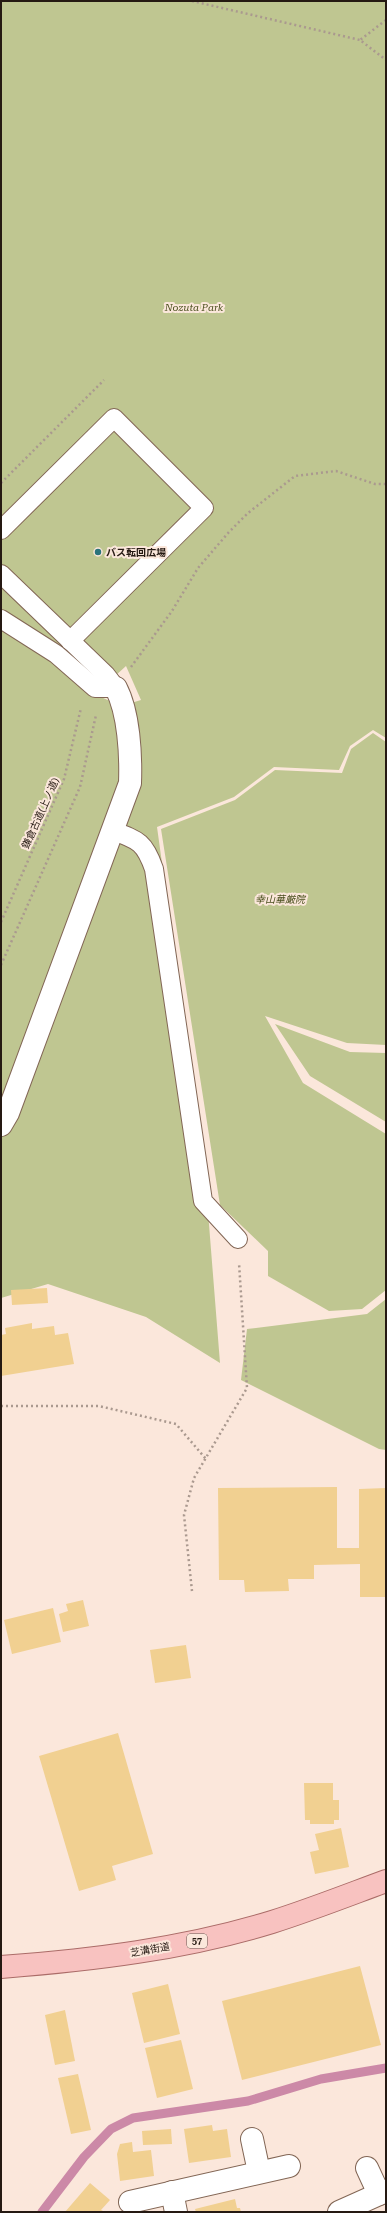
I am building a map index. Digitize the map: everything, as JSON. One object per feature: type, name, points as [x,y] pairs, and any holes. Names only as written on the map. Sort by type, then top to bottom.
[{"type":"main road","name":"芝溝街道","points":[[1,1967],[53,1963],[199,1941],[272,1922],[386,1881]]},
{"type":"street","points":[[1,1125],[8,1114],[130,784],[131,765],[122,703],[101,686]]},
{"type":"street","points":[[252,2139],[259,2172]]},
{"type":"street","points":[[130,2202],[174,2202],[259,2172],[289,2166]]},
{"type":"street","points":[[339,2212],[383,2192],[367,2168]]},
{"type":"lane","points":[[1,530],[114,418],[204,508],[70,641]]},
{"type":"lane","points":[[1,574],[106,675],[101,686],[56,654],[1,619]]},
{"type":"lane","points":[[113,831],[133,838],[148,851],[154,869],[203,1201],[238,1239]]},
{"type":"path","points":[[192,1],[360,40],[386,60]]},
{"type":"path","points":[[360,40],[386,20]]},
{"type":"path","points":[[1,483],[104,380]]},
{"type":"path","points":[[1,965],[80,787],[101,686],[172,612],[198,568],[229,532],[248,513],[295,476],[336,471],[375,484],[386,484]]},
{"type":"path","name":"鎌倉古道(上ノ道)","points":[[1,922],[64,779],[101,686]]},
{"type":"path","points":[[192,1591],[184,1514],[194,1478],[207,1459],[247,1388],[238,1239]]},
{"type":"path","points":[[1,1406],[99,1406],[176,1424],[207,1459]]},
{"type":"green space","name":"Nozuta Park","points":[[1,1],[386,1],[386,738],[373,730],[350,746],[339,770],[274,767],[234,797],[157,827],[205,1174],[220,1363],[146,1317],[48,1284],[1,1298],[1,627],[38,644],[101,697],[121,706],[141,700],[126,666],[114,677],[103,681],[1,613]]},
{"type":"green space","name":"幸山華厳院","points":[[373,733],[386,742],[386,1045],[347,1043],[265,1016],[303,1083],[386,1134],[386,1290],[362,1309],[329,1311],[268,1276],[268,1251],[220,1205],[161,829],[235,800],[275,770],[342,773],[351,749]]},
{"type":"green space","points":[[275,1024],[350,1052],[386,1053],[386,1122],[310,1076]]},
{"type":"green space","points":[[386,1299],[386,1450],[379,1449],[241,1380],[247,1329],[367,1314]]},
{"type":"building","points":[[47,1288],[48,1303],[12,1305],[11,1290]]},
{"type":"building","points":[[32,1323],[32,1329],[54,1326],[55,1335],[68,1333],[74,1364],[1,1376],[1,1335],[6,1334],[5,1328]]},
{"type":"building","points":[[337,1487],[337,1548],[359,1548],[359,1489],[386,1488],[386,1597],[360,1597],[360,1564],[314,1565],[314,1579],[288,1579],[289,1591],[245,1592],[244,1580],[219,1580],[218,1488]]},
{"type":"building","points":[[83,1600],[89,1626],[63,1632],[59,1614],[68,1611],[66,1604]]},
{"type":"building","points":[[53,1608],[61,1642],[12,1654],[4,1620]]},
{"type":"building","points":[[186,1645],[191,1678],[155,1683],[150,1650]]},
{"type":"building","points":[[118,1733],[153,1854],[112,1866],[116,1880],[79,1891],[39,1756]]},
{"type":"building","points":[[304,1783],[333,1783],[333,1800],[339,1800],[339,1820],[334,1820],[334,1824],[310,1824],[310,1820],[305,1820]]},
{"type":"building","points":[[341,1828],[349,1867],[315,1874],[310,1852],[319,1850],[315,1834]]},
{"type":"building","points":[[360,1966],[381,2045],[242,2080],[222,2001]]},
{"type":"building","points":[[168,1984],[180,2034],[144,2043],[132,1993]]},
{"type":"building","points":[[65,2010],[75,2061],[55,2065],[45,2015]]},
{"type":"building","points":[[181,2040],[193,2089],[157,2098],[145,2048]]},
{"type":"building","points":[[78,2074],[91,2130],[71,2134],[58,2078]]},
{"type":"building","points":[[212,2125],[213,2131],[227,2129],[231,2157],[189,2163],[184,2129]]},
{"type":"building","points":[[171,2129],[172,2144],[143,2145],[142,2131]]},
{"type":"building","points":[[132,2142],[133,2152],[151,2150],[154,2176],[120,2181],[117,2154],[120,2144]]},
{"type":"building","points":[[90,2183],[110,2200],[101,2210],[105,2212],[65,2212]]},
{"type":"building","points":[[235,2199],[237,2208],[240,2208],[241,2212],[196,2212],[195,2209]]},
{"type":"waterway","points":[[42,2212],[84,2157],[111,2129],[133,2118],[248,2101],[321,2079],[386,2068]]},
{"type":"place","name":"バス転回広場","points":[[98,552]]}]
